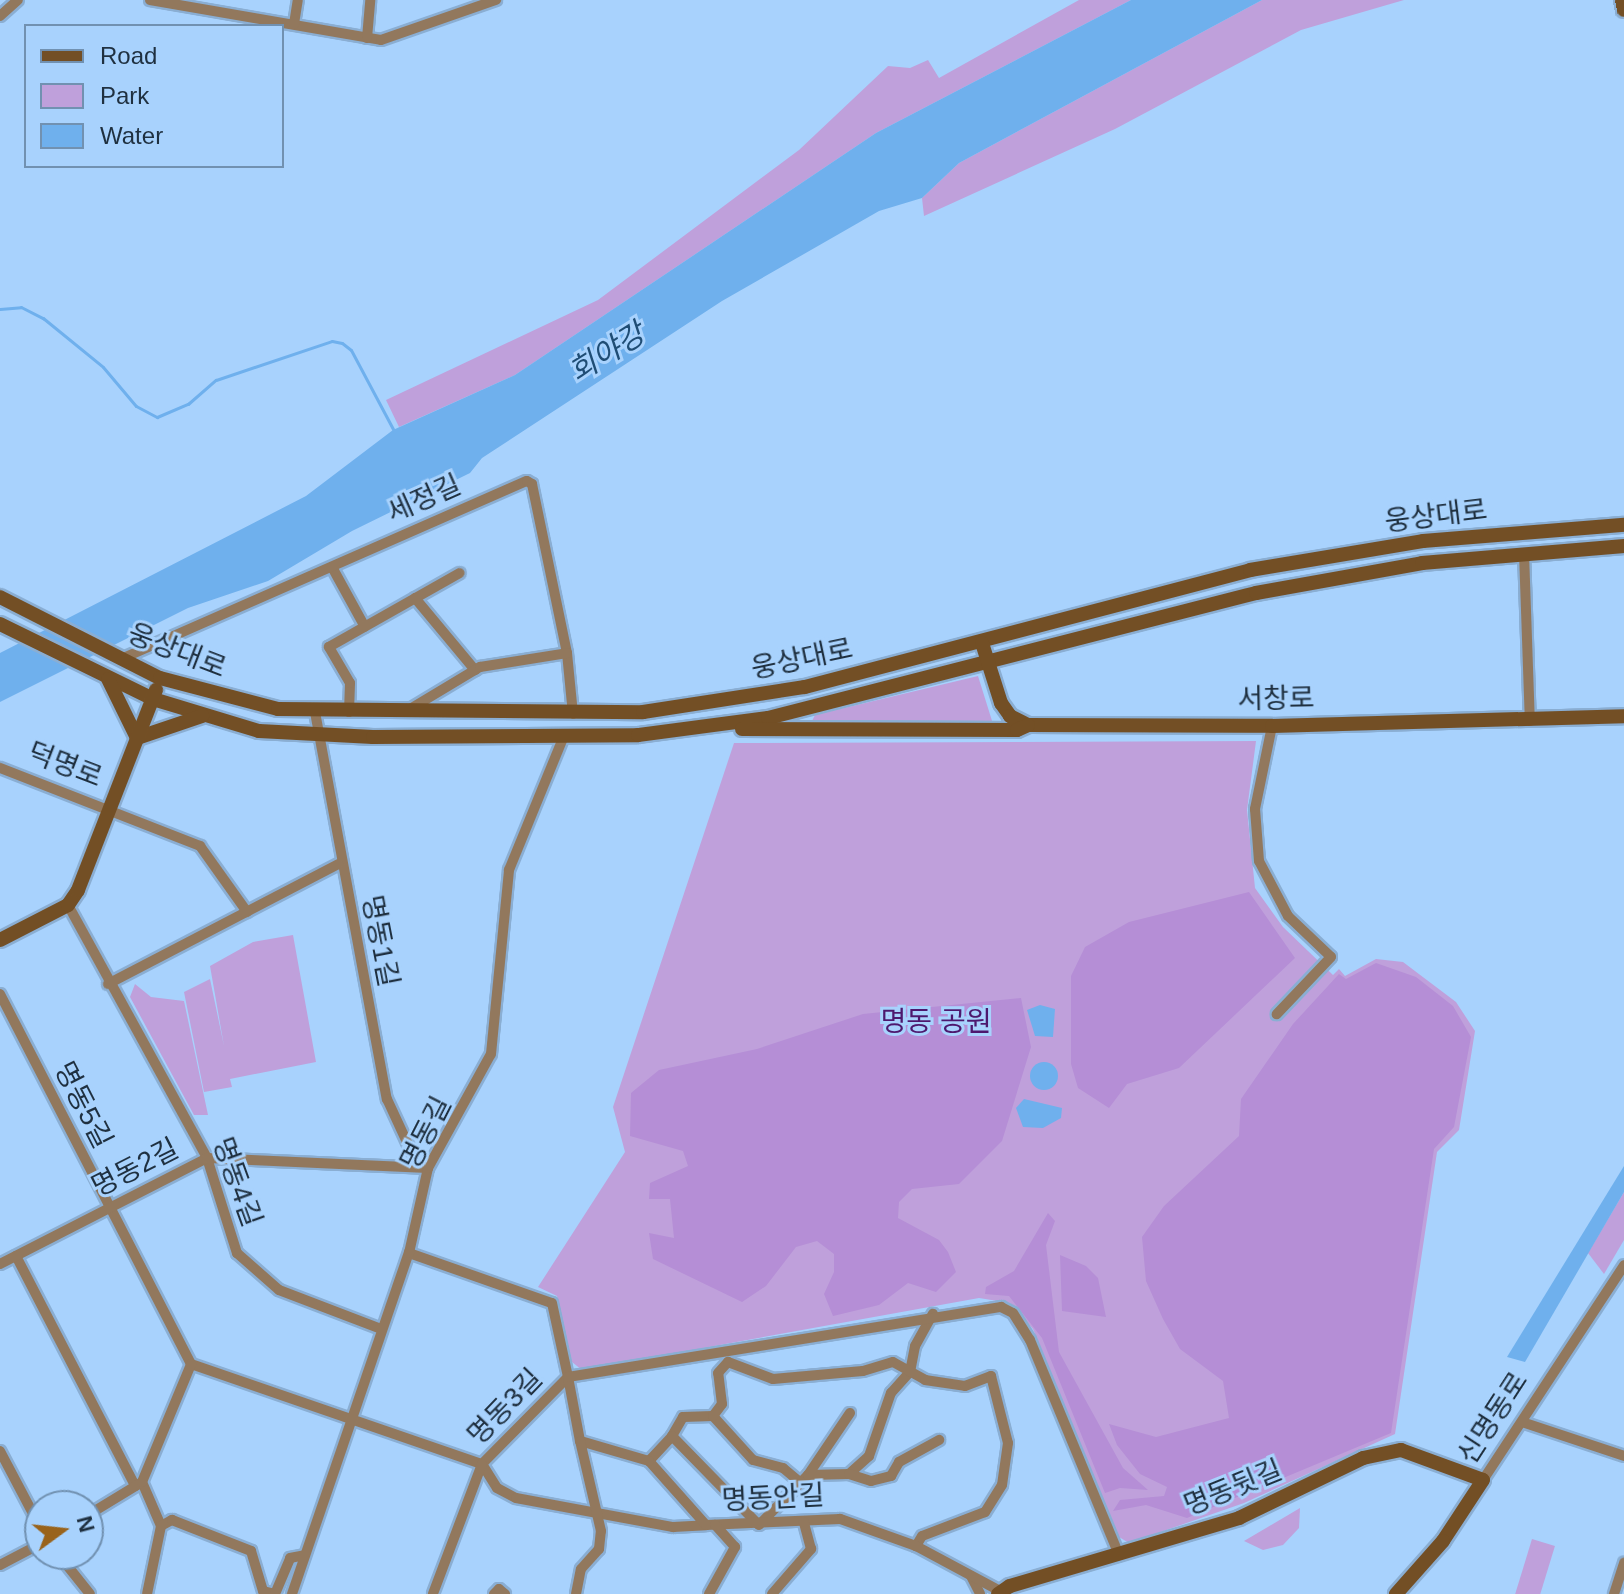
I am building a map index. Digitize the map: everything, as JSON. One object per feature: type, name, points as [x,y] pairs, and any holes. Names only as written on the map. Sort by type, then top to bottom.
[{"type":"main road","points":[[1622,0],[1624,10]]},
{"type":"main road","name":"웅상대로","points":[[0,597],[160,678],[242,703],[315,712],[573,714],[708,705],[982,643],[1250,570],[1423,541],[1624,525]]},
{"type":"main road","name":"웅상대로","points":[[5,627],[153,699],[259,731],[318,735],[564,736],[710,728],[989,665],[1256,593],[1422,563],[1624,546]]},
{"type":"main road","points":[[982,643],[1001,703],[1010,716],[1028,725]]},
{"type":"main road","points":[[1001,703],[1003,675],[1016,658]]},
{"type":"main road","name":"덕명로","points":[[108,678],[137,738]]},
{"type":"main road","name":"덕명로","points":[[68,905],[112,811],[160,678]]},
{"type":"main road","name":"덕명로","points":[[137,738],[203,716]]},
{"type":"main road","name":"서창로","points":[[710,728],[1017,730],[1028,725],[1272,726],[1624,716]]},
{"type":"main road","points":[[0,940],[68,905]]},
{"type":"main road","name":"명동뒷길","points":[[999,1593],[1239,1518],[1376,1453],[1401,1450],[1483,1480]]},
{"type":"main road","name":"신명동로","points":[[1396,1594],[1443,1541],[1483,1480]]},
{"type":"street","points":[[0,16],[18,0]]},
{"type":"street","points":[[150,0],[381,40],[496,0]]},
{"type":"street","points":[[294,24],[298,0]]},
{"type":"street","points":[[367,38],[370,0]]},
{"type":"street","name":"세정길","points":[[121,659],[527,481],[532,484],[567,653],[573,714]]},
{"type":"street","points":[[1524,553],[1530,721]]},
{"type":"street","points":[[332,567],[365,627]]},
{"type":"street","points":[[349,712],[350,683],[329,647],[460,573]]},
{"type":"street","points":[[415,598],[475,670]]},
{"type":"street","points":[[406,712],[475,670],[567,653]]},
{"type":"street","name":"명동1길","points":[[315,712],[339,864],[387,1099],[412,1153],[428,1168]]},
{"type":"street","points":[[1272,726],[1255,809],[1259,861],[1288,916],[1331,957],[1277,1014]]},
{"type":"street","name":"명동길","points":[[292,1594],[409,1253],[428,1168],[491,1054],[509,870],[564,736]]},
{"type":"street","name":"덕명로","points":[[0,768],[200,846],[247,912]]},
{"type":"street","points":[[108,984],[339,864]]},
{"type":"street","name":"명동4길","points":[[68,905],[108,984],[207,1158],[237,1253],[279,1290],[381,1329]]},
{"type":"street","name":"명동5길","points":[[0,994],[191,1364]]},
{"type":"street","name":"명동2길","points":[[0,1264],[207,1158],[428,1168]]},
{"type":"street","name":"명동3길","points":[[409,1253],[552,1303],[568,1377],[482,1464],[433,1594]]},
{"type":"street","points":[[16,1256],[161,1526],[148,1594]]},
{"type":"street","name":"신명동로","points":[[1483,1480],[1624,1265]]},
{"type":"street","points":[[576,1594],[581,1569],[599,1549],[596,1513],[568,1377],[986,1306],[1013,1313],[1030,1340],[1119,1555]]},
{"type":"street","points":[[849,1474],[869,1456],[891,1393],[910,1372],[915,1346],[933,1314]]},
{"type":"street","points":[[726,1350],[728,1362]]},
{"type":"street","points":[[728,1362],[773,1379],[863,1371],[893,1362],[925,1380],[965,1386],[991,1376],[1008,1443],[994,1502],[985,1512],[922,1536],[916,1546]]},
{"type":"street","points":[[713,1416],[722,1404],[718,1373],[728,1362]]},
{"type":"street","points":[[104,1505],[138,1484],[191,1364],[482,1464],[509,1496],[673,1527],[710,1525],[735,1547],[709,1594]]},
{"type":"street","points":[[672,1436],[759,1525],[804,1479],[850,1413]]},
{"type":"street","points":[[580,1441],[649,1461],[672,1436],[683,1417],[713,1416],[753,1460],[783,1468],[804,1479],[849,1474],[871,1481],[891,1476],[899,1462],[939,1440]]},
{"type":"street","points":[[1522,1422],[1624,1456]]},
{"type":"street","points":[[0,1451],[24,1497]]},
{"type":"street","name":"명동안길","points":[[649,1461],[710,1525],[840,1519],[916,1546],[999,1593]]},
{"type":"street","points":[[161,1526],[172,1520],[251,1551],[263,1591],[274,1594],[290,1558],[305,1555]]},
{"type":"street","points":[[772,1594],[811,1549],[804,1522]]},
{"type":"street","points":[[0,1565],[24,1552]]},
{"type":"street","points":[[1614,1594],[1624,1563]]},
{"type":"street","points":[[71,1570],[90,1594]]},
{"type":"street","points":[[970,1575],[980,1594]]},
{"type":"street","points":[[494,1594],[499,1589],[505,1594]]},
{"type":"green space","points":[[1079,0],[1131,0],[876,133],[515,375],[399,427],[386,400],[598,300],[799,150],[888,66],[910,68],[928,60],[939,78]]},
{"type":"green space","points":[[1262,0],[1404,0],[1301,30],[1115,129],[924,216],[922,198],[959,163]]},
{"type":"green space","points":[[978,676],[993,724],[812,721],[815,715]]},
{"type":"green space","name":"명동 공원","points":[[1256,741],[1247,810],[1255,888],[1283,927],[1333,975],[1339,969],[1345,976],[1376,959],[1403,962],[1456,1002],[1475,1031],[1459,1130],[1437,1152],[1395,1434],[1244,1503],[1129,1543],[1119,1537],[1033,1329],[1010,1303],[979,1298],[582,1370],[572,1362],[557,1296],[538,1287],[625,1152],[613,1107],[734,743]]},
{"type":"green space","points":[[1249,892],[1295,958],[1179,1068],[1127,1084],[1109,1108],[1078,1088],[1071,1064],[1071,976],[1085,947],[1129,922]]},
{"type":"green space","points":[[293,935],[316,1062],[230,1079],[232,1087],[204,1092],[184,992],[210,979],[224,1046],[210,966],[253,942]]},
{"type":"green space","points":[[1376,963],[1416,977],[1453,1006],[1471,1037],[1454,1127],[1434,1149],[1391,1433],[1187,1518],[1146,1505],[1113,1511],[1120,1500],[1164,1496],[1167,1487],[1140,1474],[1117,1445],[1109,1424],[1156,1437],[1229,1418],[1223,1381],[1180,1349],[1163,1319],[1146,1281],[1142,1237],[1164,1206],[1239,1136],[1241,1099],[1293,1024],[1339,974],[1346,979]]},
{"type":"green space","points":[[135,984],[151,997],[184,1001],[208,1115],[194,1115],[130,997]]},
{"type":"green space","points":[[1021,998],[1031,1047],[1002,1141],[959,1184],[912,1189],[899,1202],[898,1218],[939,1240],[948,1252],[956,1272],[936,1292],[908,1283],[879,1305],[833,1316],[824,1294],[834,1272],[834,1254],[817,1241],[796,1247],[766,1286],[742,1302],[653,1259],[649,1233],[674,1238],[670,1199],[649,1199],[650,1183],[688,1166],[683,1151],[630,1136],[631,1093],[659,1070],[757,1049],[863,1014]]},
{"type":"green space","points":[[1624,1192],[1624,1240],[1604,1274],[1588,1253]]},
{"type":"green space","points":[[1048,1213],[1055,1221],[1046,1245],[1059,1352],[1123,1468],[1148,1490],[1120,1488],[1105,1493],[1042,1338],[1009,1296],[985,1294],[986,1287],[1014,1271]]},
{"type":"green space","points":[[1060,1255],[1086,1266],[1098,1278],[1106,1317],[1062,1311]]},
{"type":"green space","points":[[1300,1508],[1299,1528],[1283,1545],[1263,1550],[1244,1541]]},
{"type":"green space","points":[[1532,1539],[1555,1546],[1540,1594],[1515,1594]]},
{"type":"water","name":"회야강","points":[[1131,0],[1262,0],[959,163],[922,198],[879,211],[722,301],[482,458],[470,473],[352,531],[268,581],[188,608],[0,702],[0,653],[306,496],[393,430],[515,375],[876,133]]},
{"type":"water","points":[[1040,1005],[1055,1009],[1053,1037],[1035,1036],[1027,1010]]},
{"type":"water","points":[[1044,1062],[1054,1066],[1058,1076],[1054,1086],[1044,1090],[1034,1086],[1030,1076],[1034,1066]]},
{"type":"water","points":[[1024,1099],[1062,1108],[1061,1118],[1043,1128],[1023,1127],[1016,1108]]},
{"type":"water","points":[[1624,1166],[1624,1192],[1525,1362],[1507,1357]]},
{"type":"waterway","points":[[0,309],[21,307],[43,318],[103,367],[136,406],[157,417],[188,404],[216,380],[332,341],[342,343],[351,350],[394,431]]}]
